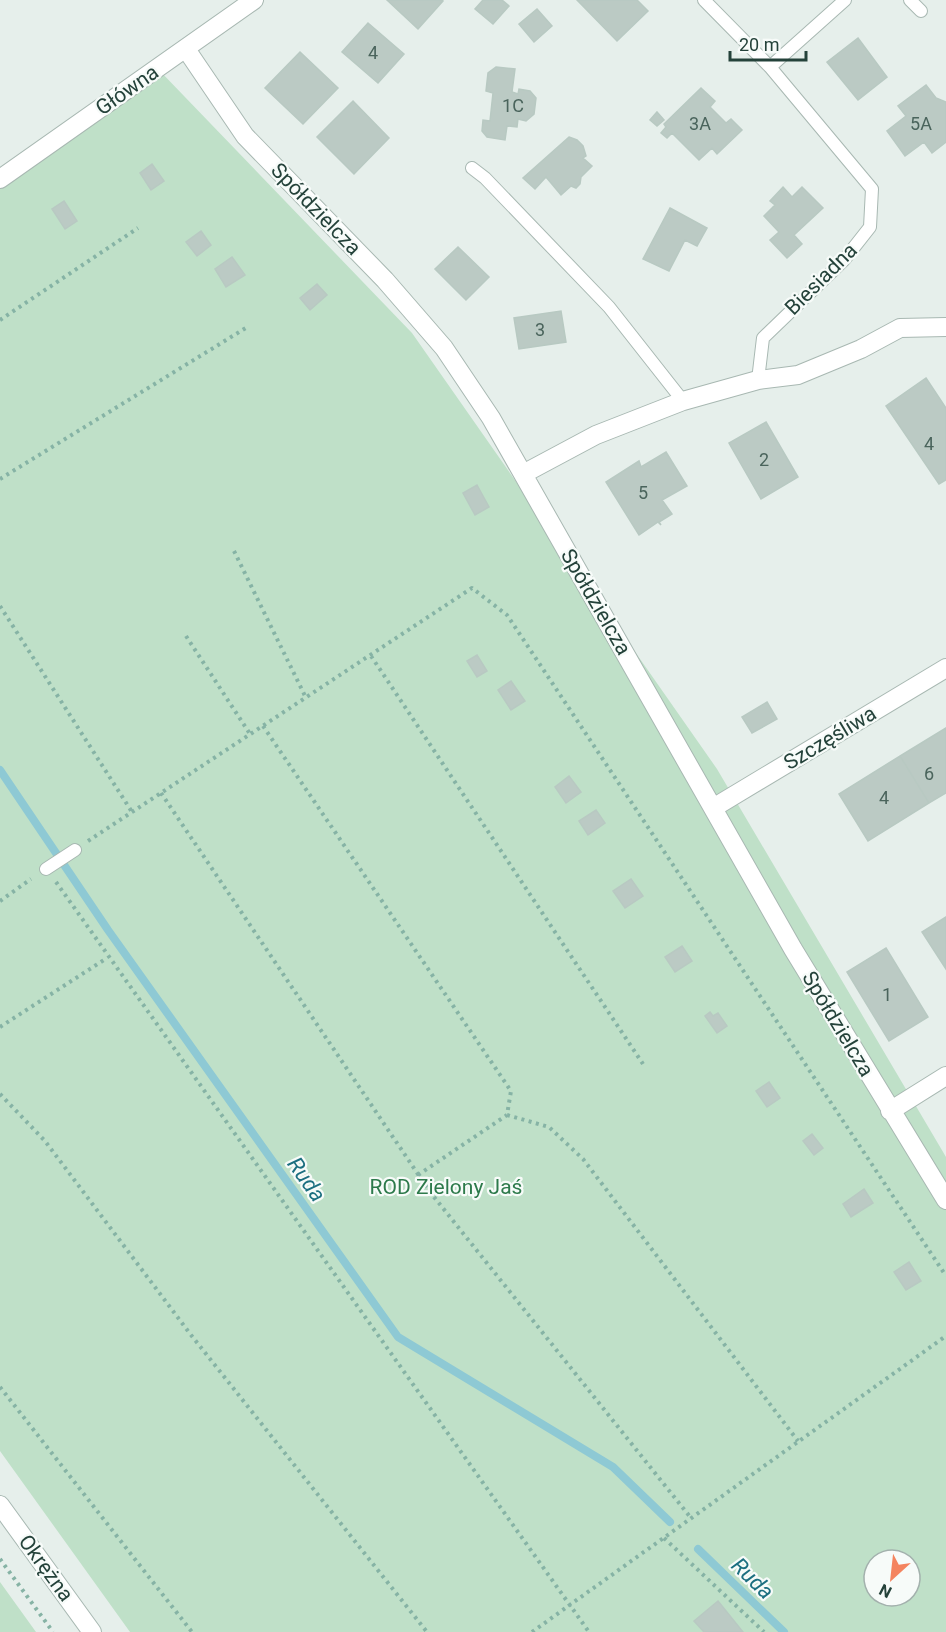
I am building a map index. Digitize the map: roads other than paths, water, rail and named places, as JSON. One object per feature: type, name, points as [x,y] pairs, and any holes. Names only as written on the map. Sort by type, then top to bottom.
[{"type":"street","name":"Główna","points":[[0,179],[254,0]]},
{"type":"street","name":"Spółdzielcza","points":[[186,49],[245,136],[385,280],[444,348],[491,418],[713,808],[890,1111],[946,1200]]},
{"type":"street","points":[[523,474],[596,435],[683,401],[759,380],[798,375],[861,349],[900,328],[946,327]]},
{"type":"street","name":"Szczęśliwa","points":[[713,808],[946,669]]},
{"type":"street","points":[[890,1111],[946,1076]]},
{"type":"street","name":"Okrężna","points":[[0,1505],[92,1632]]},
{"type":"lane","name":"Biesiadna","points":[[704,0],[770,67],[872,189],[870,227],[844,260],[763,338],[759,380]]},
{"type":"lane","points":[[770,67],[844,0]]},
{"type":"lane","points":[[910,0],[921,10]]},
{"type":"lane","points":[[472,168],[485,178],[609,307],[683,401]]},
{"type":"lane","points":[[46,869],[75,850]]},
{"type":"waterway","name":"Ruda","points":[[0,770],[108,930],[398,1337],[613,1467],[670,1522]]},
{"type":"waterway","name":"Ruda","points":[[698,1549],[784,1632]]},
{"type":"park label","name":"ROD Zielony Jaś","points":[[446,1187]]}]
